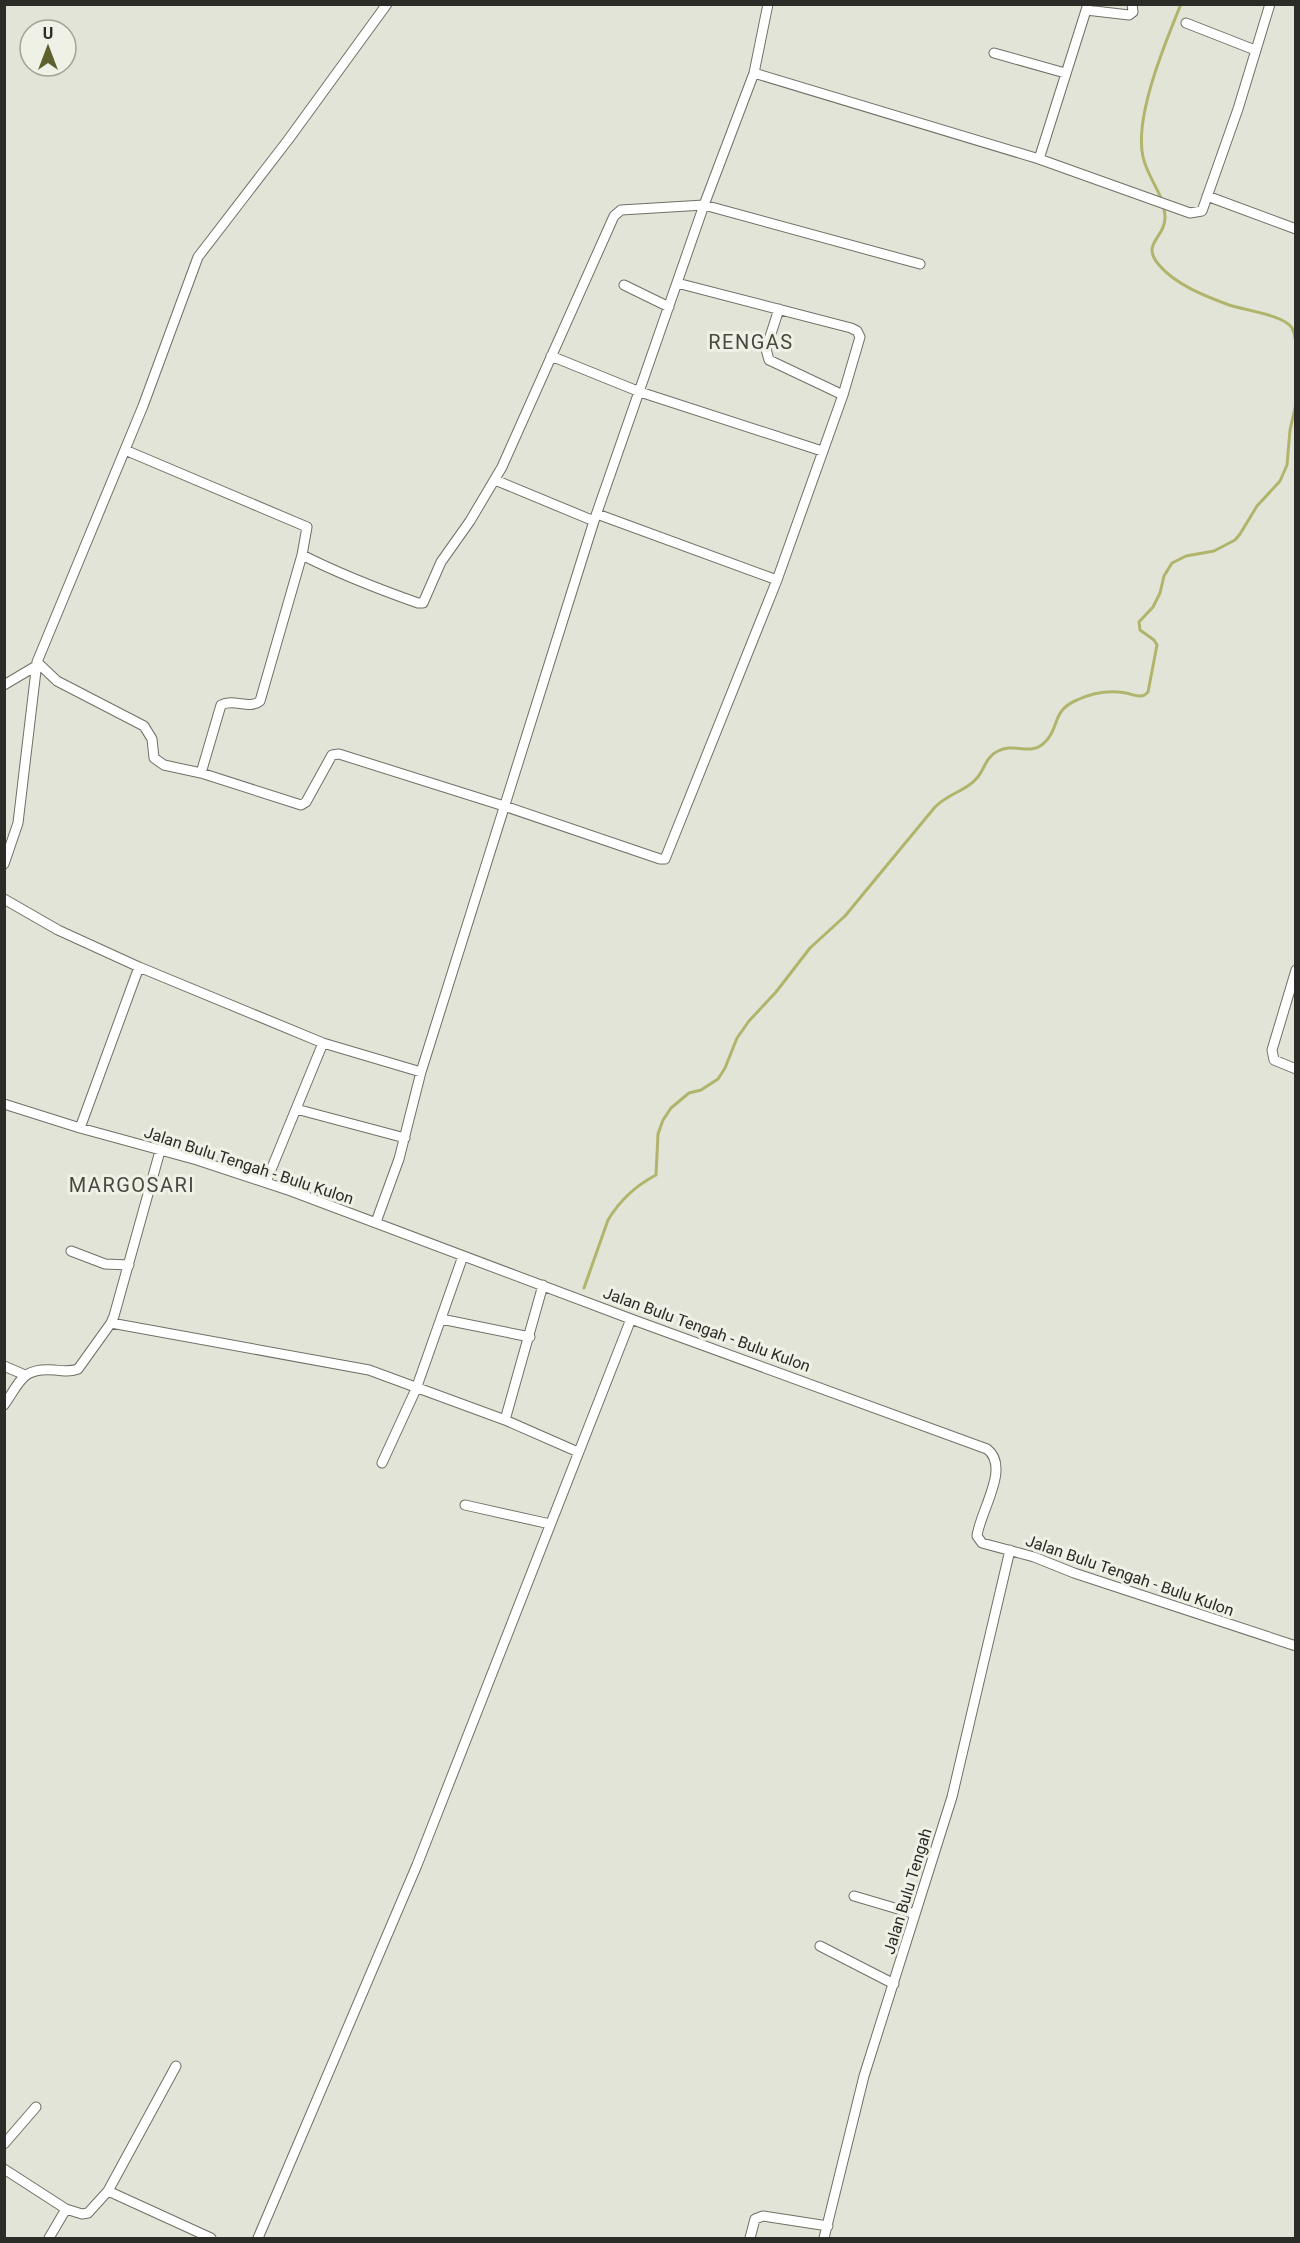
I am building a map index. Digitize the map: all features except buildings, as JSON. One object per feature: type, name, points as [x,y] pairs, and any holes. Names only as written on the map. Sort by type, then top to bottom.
[{"type":"street","points":[[4,864],[18,823],[37,664],[125,450],[201,251],[288,140],[387,4]]},
{"type":"street","points":[[376,1222],[405,1138],[421,1072],[595,517],[704,205],[754,73],[768,4]]},
{"type":"street","points":[[1039,159],[1087,7],[1129,15],[1133,12],[1132,4]]},
{"type":"street","points":[[754,73],[1039,159],[1190,213],[1202,211],[1238,109],[1269,4]]},
{"type":"street","points":[[1186,23],[1255,50]]},
{"type":"street","points":[[994,53],[1065,73]]},
{"type":"street","points":[[1207,196],[1296,229]]},
{"type":"street","points":[[303,555],[373,587],[423,603],[441,562],[495,480],[617,213],[626,208],[704,205],[920,264]]},
{"type":"street","points":[[37,664],[57,681],[144,726],[152,739],[154,758],[158,762],[302,805],[306,802],[332,755],[336,753],[665,859],[777,580],[860,344],[857,331],[677,283]]},
{"type":"street","points":[[624,285],[669,307]]},
{"type":"street","points":[[779,309],[766,350],[769,360],[843,395]]},
{"type":"street","points":[[551,356],[640,392],[822,451]]},
{"type":"street","points":[[125,450],[305,524],[307,530],[303,555],[260,701],[253,705],[230,701],[221,705],[201,773]]},
{"type":"street","points":[[495,480],[777,580]]},
{"type":"street","points":[[4,685],[37,664]]},
{"type":"street","points":[[4,899],[58,930],[139,967],[323,1043],[421,1072]]},
{"type":"street","points":[[80,1128],[139,967]]},
{"type":"street","points":[[1296,970],[1272,1050],[1274,1060],[1296,1069]]},
{"type":"street","points":[[266,1182],[323,1043]]},
{"type":"street","name":"Jalan Bulu Tengah - Bulu Kulon","points":[[4,1104],[266,1182],[987,1449],[996,1459],[997,1470],[977,1536],[982,1543],[1010,1550],[1296,1646]]},
{"type":"street","points":[[296,1109],[405,1138]]},
{"type":"street","points":[[4,1405],[25,1375],[36,1369],[65,1372],[78,1369],[111,1323],[160,1151]]},
{"type":"street","points":[[71,1251],[105,1264],[129,1265]]},
{"type":"street","points":[[382,1463],[416,1389],[463,1256]]},
{"type":"street","points":[[506,1420],[543,1285]]},
{"type":"street","points":[[441,1319],[530,1337]]},
{"type":"street","points":[[258,2238],[417,1865],[631,1319]]},
{"type":"street","points":[[111,1323],[369,1370],[506,1420],[578,1452]]},
{"type":"street","points":[[4,1366],[25,1375]]},
{"type":"street","points":[[465,1504],[550,1524]]},
{"type":"street","name":"Jalan Bulu Tengah","points":[[824,2238],[864,2076],[952,1797],[1010,1550]]},
{"type":"street","points":[[854,1896],[915,1914]]},
{"type":"street","points":[[820,1946],[894,1984]]},
{"type":"street","points":[[4,2169],[66,2209],[82,2214],[88,2212],[108,2191],[176,2066]]},
{"type":"street","points":[[4,2144],[36,2107]]},
{"type":"street","points":[[108,2191],[211,2238]]},
{"type":"street","points":[[50,2238],[66,2209]]},
{"type":"street","points":[[750,2238],[755,2219],[763,2216],[828,2226]]},
{"type":"waterway","points":[[1181,4],[1153,80],[1143,122],[1141,141],[1143,157],[1162,201],[1165,216],[1162,230],[1152,251],[1159,265],[1166,272],[1191,289],[1229,305],[1273,316],[1288,323],[1295,337],[1296,364]]},
{"type":"waterway","points":[[584,1288],[608,1220],[629,1194],[656,1175],[658,1134],[671,1108],[689,1093],[701,1090],[718,1079],[737,1038],[749,1021],[776,992],[810,948],[845,916],[935,807],[972,783],[990,757],[998,751],[1040,746],[1050,737],[1059,714],[1069,704],[1101,693],[1120,692],[1140,696],[1148,692],[1157,645],[1140,630],[1139,622],[1153,607],[1160,593],[1164,576],[1172,563],[1186,556],[1214,551],[1235,540],[1257,506],[1280,481],[1287,465],[1290,430],[1296,404]]},
{"type":"district","name":"RENGAS","points":[[751,342]]},
{"type":"district","name":"MARGOSARI","points":[[132,1185]]}]
